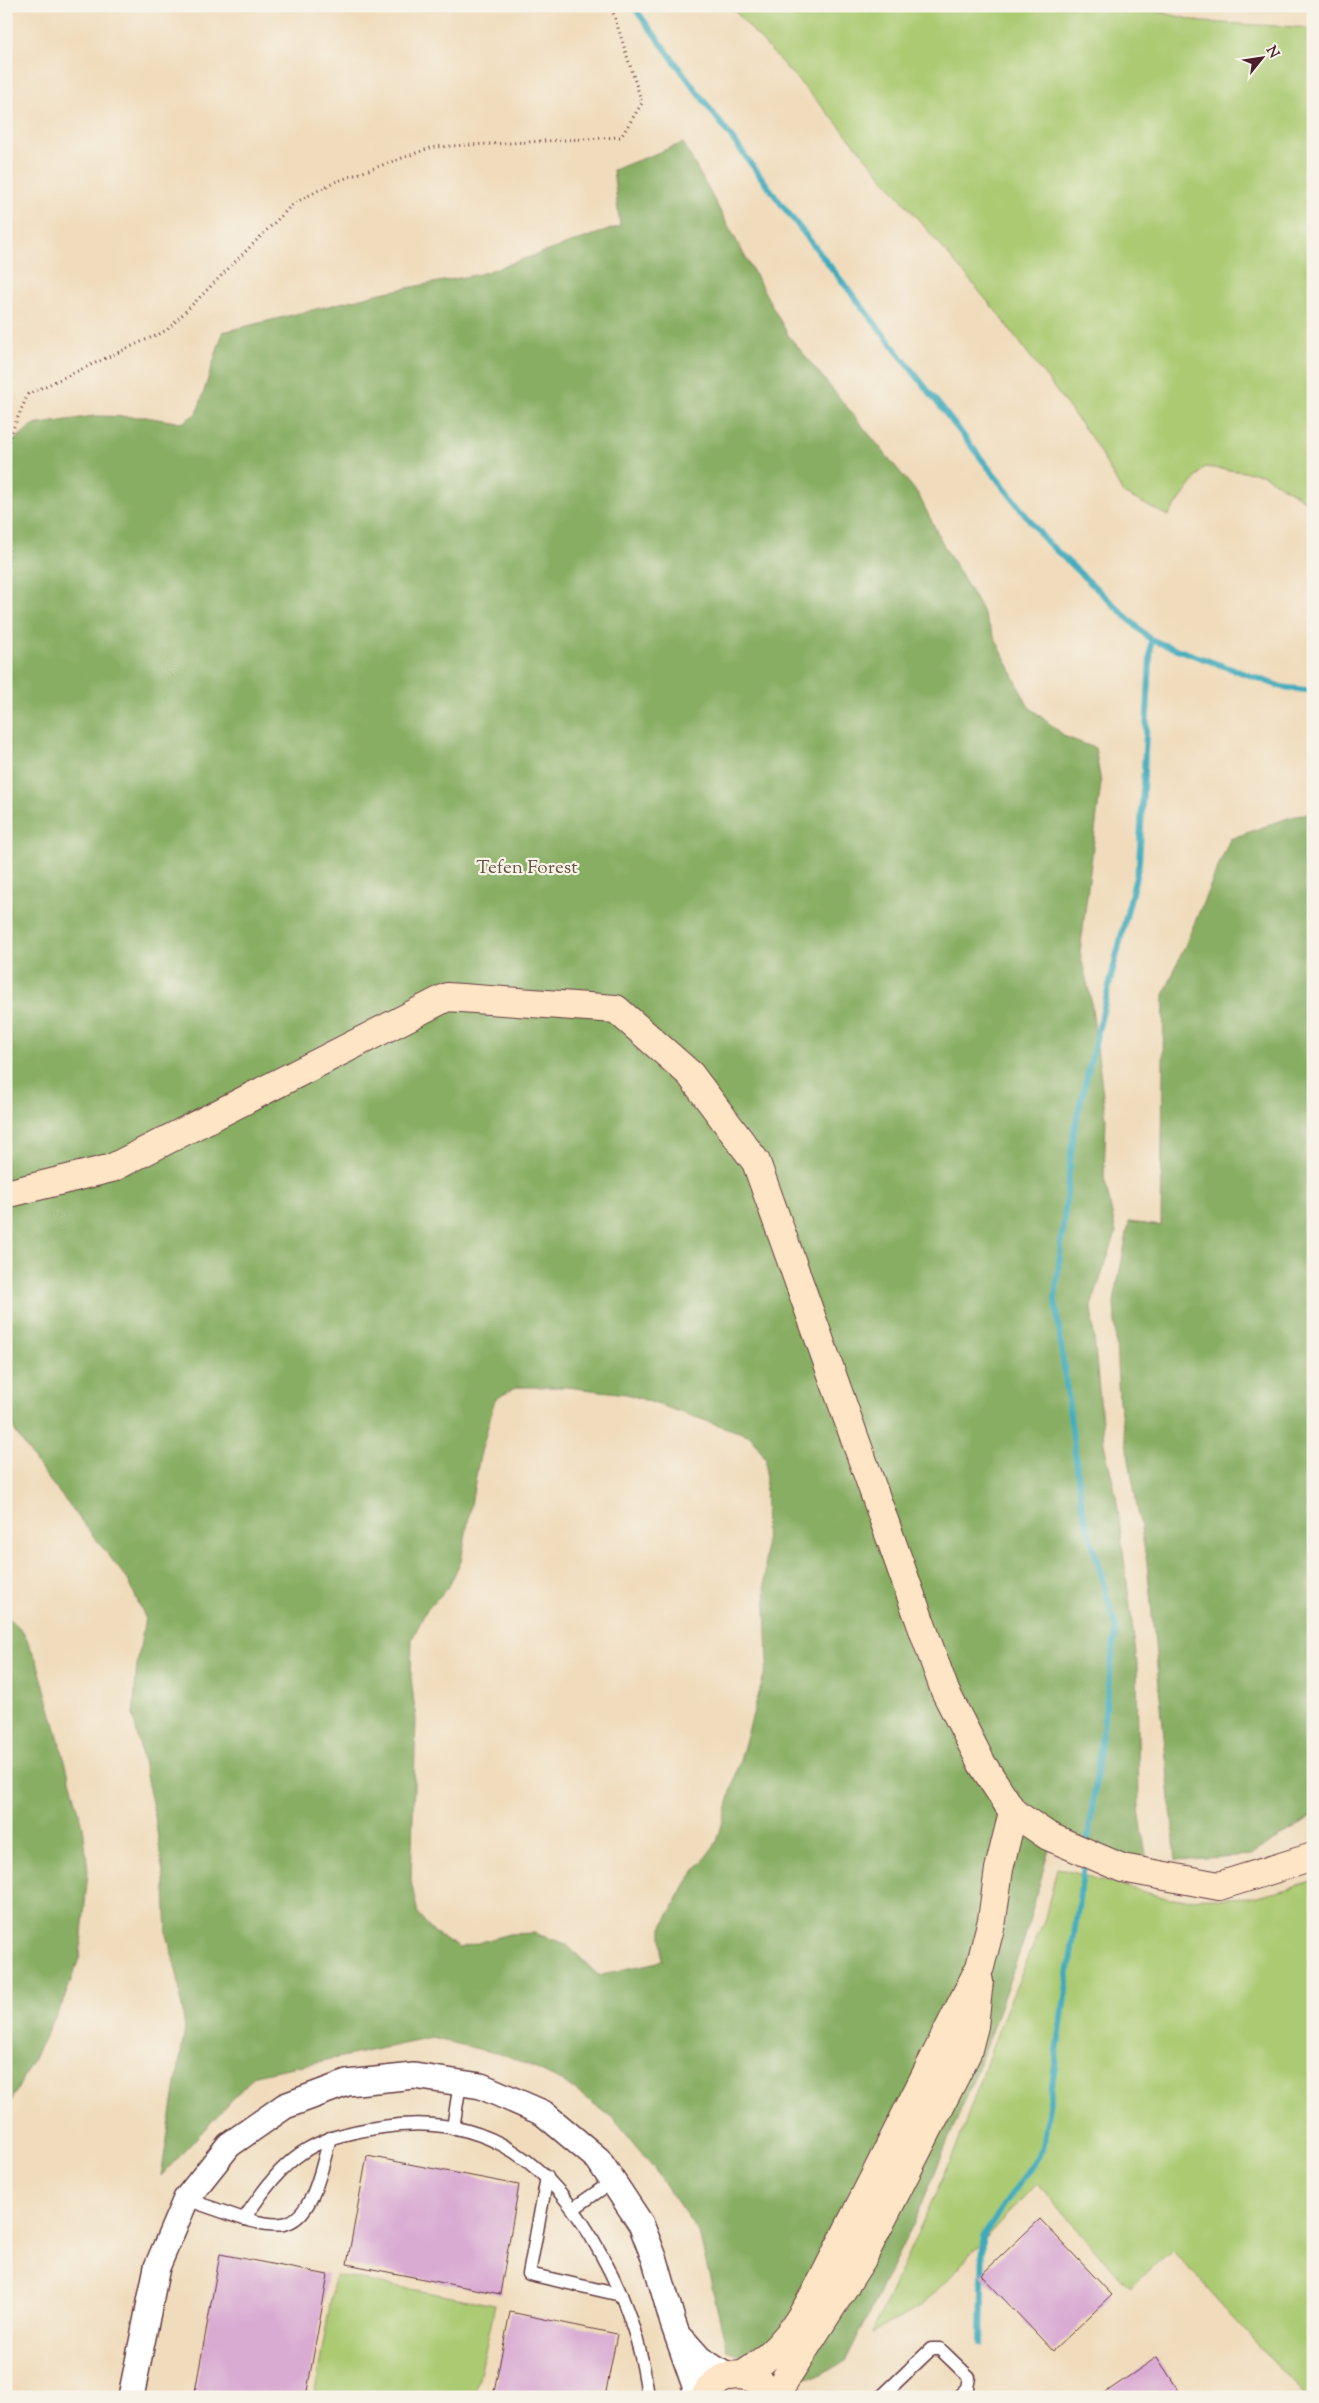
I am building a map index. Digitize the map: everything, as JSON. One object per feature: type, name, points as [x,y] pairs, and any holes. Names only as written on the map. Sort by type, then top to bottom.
[{"type":"main road","points":[[6,1194],[112,1168],[447,997],[616,1009],[690,1074],[756,1162],[945,1691],[982,1764],[1013,1812],[1048,1836],[1122,1868],[1220,1886],[1313,1856]]},
{"type":"main road","points":[[778,2397],[784,2381],[862,2259],[967,2053],[976,2018],[980,1967],[990,1928],[999,1869],[1013,1812]]},
{"type":"main road","points":[[705,2397],[716,2382],[735,2376],[763,2362],[779,2348],[802,2315],[980,1967]]},
{"type":"main road","points":[[735,2376],[761,2382],[773,2397]]},
{"type":"street","points":[[131,2397],[157,2267],[186,2199],[229,2145],[284,2106],[348,2083],[414,2076],[481,2086],[543,2114],[598,2159],[641,2224],[655,2260],[677,2334],[699,2397]]},
{"type":"street","points":[[677,2334],[700,2359],[735,2376]]},
{"type":"lane","points":[[453,2128],[460,2083]]},
{"type":"lane","points":[[244,2219],[265,2189],[284,2167],[307,2148],[330,2138],[390,2125],[418,2124],[453,2128],[493,2140],[515,2152],[547,2177],[574,2208],[593,2238],[621,2295],[637,2336],[645,2369],[648,2397]]},
{"type":"lane","points":[[186,2199],[244,2219],[267,2224],[290,2223],[302,2214],[312,2196],[330,2138]]},
{"type":"lane","points":[[547,2177],[529,2274],[621,2295]]},
{"type":"lane","points":[[574,2208],[612,2181]]},
{"type":"lane","points":[[881,2397],[931,2349],[940,2349],[969,2377],[967,2388],[958,2397]]},
{"type":"path","points":[[6,736],[9,438],[28,394],[167,330],[293,204],[332,182],[433,147],[621,136],[642,102],[611,6]]},
{"type":"green space","points":[[730,6],[1133,6],[1202,22],[1313,28],[1313,505],[1262,474],[1204,467],[1168,516],[1123,493],[1093,440],[1000,316],[836,122]]},
{"type":"green space","name":"Tefen Forest","points":[[683,143],[788,335],[918,494],[945,548],[980,607],[1028,706],[1066,737],[1095,748],[1101,783],[1080,952],[1091,1000],[1106,1119],[1104,1176],[1116,1233],[1091,1306],[1104,1443],[1116,1495],[1137,1663],[1139,1809],[1149,1877],[1055,1827],[1024,1940],[976,2073],[916,2218],[846,2360],[820,2376],[801,2377],[727,2350],[699,2233],[653,2167],[613,2118],[564,2082],[508,2056],[432,2038],[255,2075],[161,2176],[185,2029],[178,1978],[167,1934],[165,1887],[155,1817],[133,1715],[137,1665],[145,1617],[128,1580],[39,1467],[15,1431],[6,1407],[6,447],[33,425],[94,416],[146,417],[182,423],[197,413],[223,332],[381,293],[480,274],[620,226],[613,170]],"holes":[[[517,1387],[566,1387],[627,1394],[751,1436],[766,1459],[765,1582],[768,1661],[717,1842],[686,1883],[662,1928],[662,1961],[598,1975],[566,1944],[534,1933],[509,1934],[460,1948],[434,1933],[418,1914],[411,1881],[416,1719],[411,1678],[412,1639],[427,1609],[448,1588],[461,1561],[479,1460],[495,1399]]]},
{"type":"green space","points":[[1313,812],[1313,1816],[1251,1855],[1176,1860],[1147,1563],[1119,1402],[1114,1302],[1129,1222],[1161,1226],[1164,995],[1230,839],[1288,818]]},
{"type":"green space","points":[[6,1616],[23,1632],[37,1661],[83,1826],[88,1871],[80,1956],[63,2002],[6,2111]]},
{"type":"green space","points":[[1057,1868],[1170,1899],[1258,1897],[1313,1882],[1313,2397],[1305,2397],[1172,2250],[1129,2288],[1037,2184],[923,2305],[872,2333],[957,2146],[1000,2025],[1045,1918]]},
{"type":"green space","points":[[335,2275],[495,2305],[475,2397],[314,2397]]},
{"type":"building","points":[[367,2156],[519,2185],[500,2294],[347,2264]]},
{"type":"building","points":[[1040,2219],[1112,2295],[1053,2351],[981,2275]]},
{"type":"building","points":[[220,2254],[328,2275],[306,2397],[194,2397]]},
{"type":"building","points":[[510,2312],[617,2334],[605,2397],[493,2397]]},
{"type":"building","points":[[1157,2357],[1183,2397],[1099,2397]]},
{"type":"waterway","points":[[633,6],[782,205],[1046,541],[1151,640],[1282,687],[1313,691]]},
{"type":"waterway","points":[[1087,1847],[1116,1628],[1082,1507],[1055,1299],[1074,1129],[1139,864],[1151,640]]},
{"type":"waterway","points":[[981,2344],[983,2237],[1043,2148],[1085,1859]]}]
